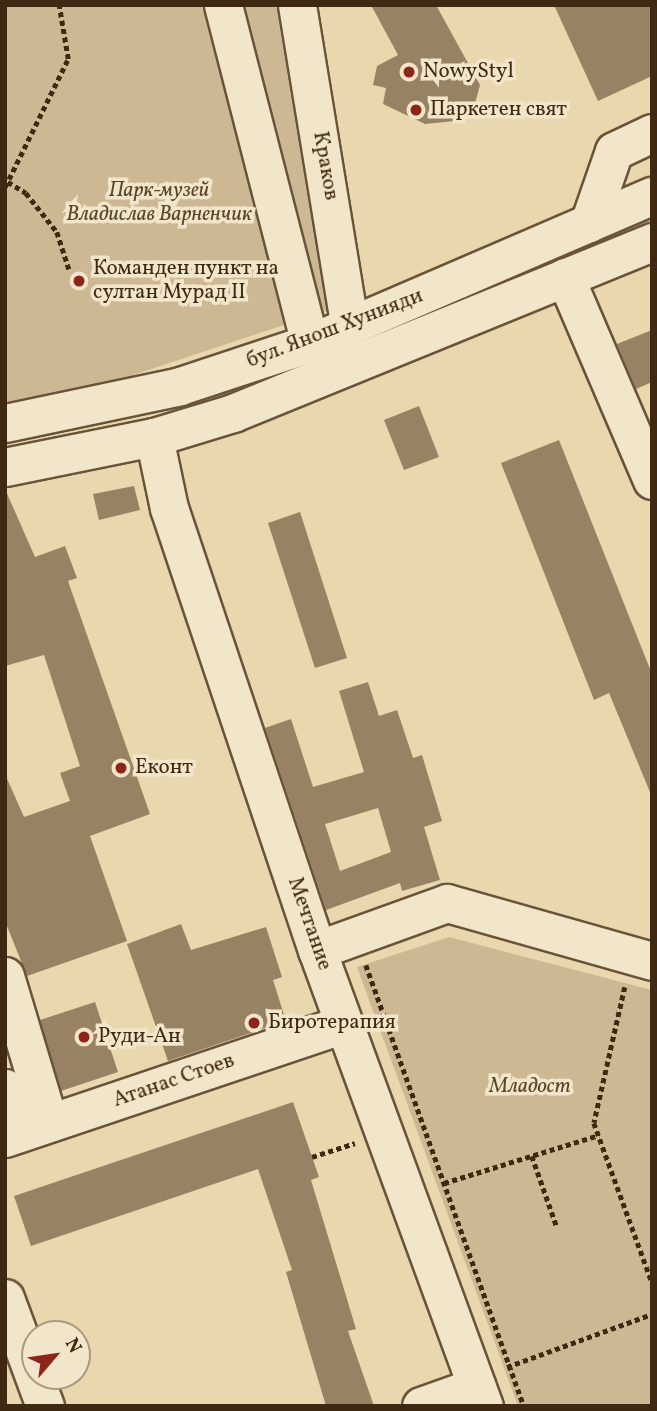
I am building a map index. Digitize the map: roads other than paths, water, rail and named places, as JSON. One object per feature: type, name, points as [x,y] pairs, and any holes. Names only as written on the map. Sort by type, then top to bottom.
[{"type":"street","points":[[223,5],[310,343]]},
{"type":"street","name":"Краков","points":[[297,5],[350,327]]},
{"type":"street","points":[[589,223],[614,151],[652,133]]},
{"type":"street","name":"бул. Янош Хунияди","points":[[5,423],[180,386],[310,343],[652,196]]},
{"type":"street","name":"бул. Янош Хунияди","points":[[5,467],[154,437],[233,413],[652,242]]},
{"type":"street","points":[[565,277],[650,473]]},
{"type":"street","name":"Мечтание","points":[[154,437],[169,508],[317,950],[480,1396]]},
{"type":"street","points":[[317,950],[447,903],[642,958]]},
{"type":"street","points":[[5,976],[25,1131]]},
{"type":"street","name":"Атанас Стоев","points":[[25,1131],[343,1024]]},
{"type":"street","points":[[5,1088],[25,1131]]},
{"type":"street","points":[[5,1298],[45,1406]]},
{"type":"street","points":[[421,1406],[480,1396]]},
{"type":"place","name":"NowyStyl","points":[[409,72]]},
{"type":"place","name":"Паркетен свят","points":[[416,110]]},
{"type":"place","name":"Команден пункт на султан Мурад II","points":[[79,281]]},
{"type":"place","name":"Еконт","points":[[121,768]]},
{"type":"place","name":"Биротерапия","points":[[254,1023]]},
{"type":"place","name":"Руди-Ан","points":[[84,1037]]},
{"type":"park label","name":"Парк-музей Владислав Варненчик","points":[[159,203]]},
{"type":"park label","name":"Младост","points":[[530,1087]]}]
